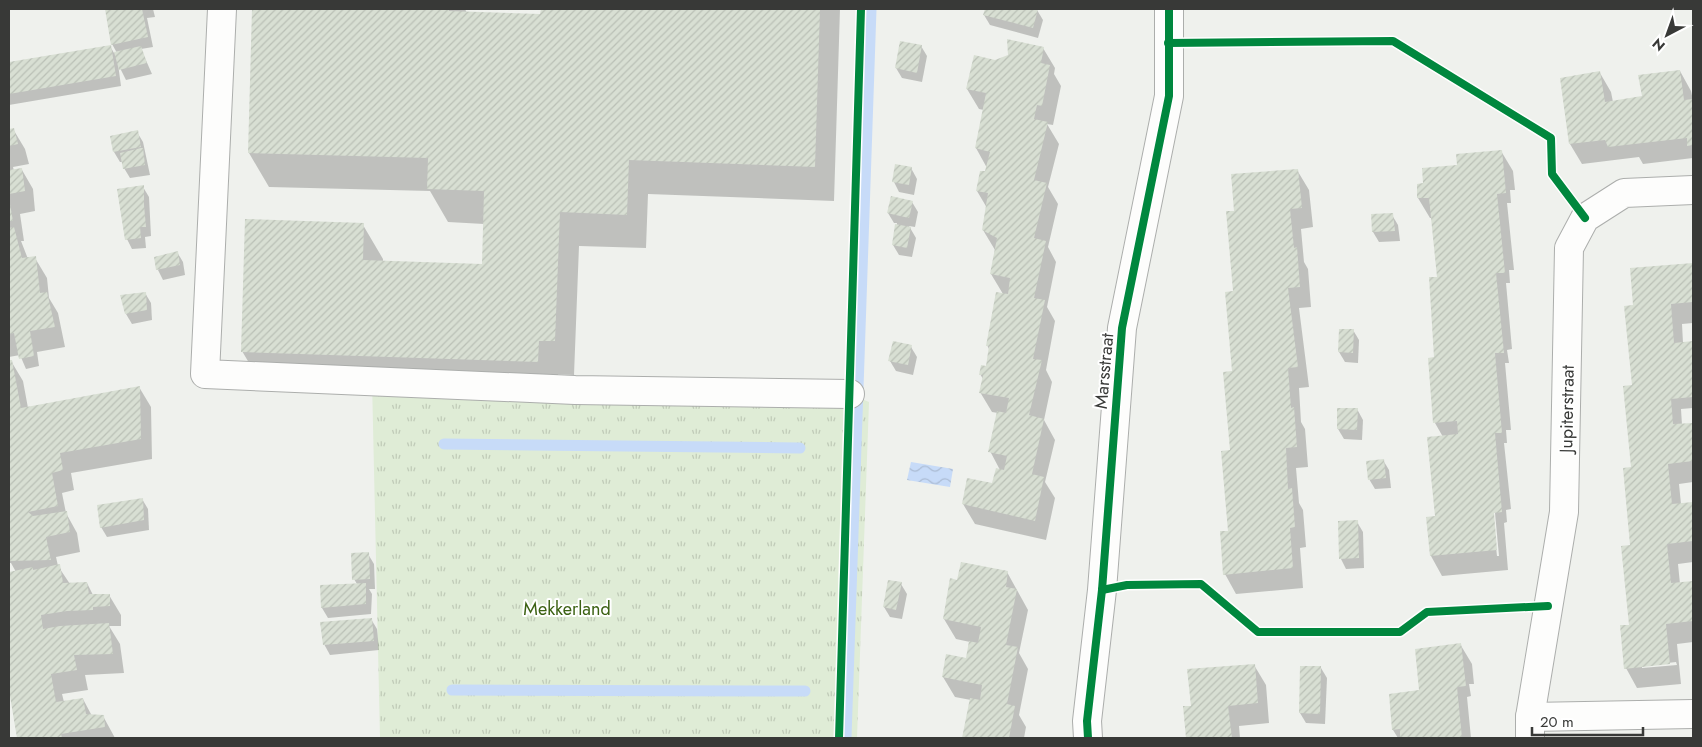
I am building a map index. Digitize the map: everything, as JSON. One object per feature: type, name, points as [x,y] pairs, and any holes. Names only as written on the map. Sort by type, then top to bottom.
[{"type":"street","points":[[222,9],[205,374],[575,390],[850,394]]},
{"type":"street","name":"Marsstraat","points":[[1088,738],[1087,721],[1102,590],[1122,328],[1169,96],[1169,9]]},
{"type":"street","name":"Jupiterstraat","points":[[1693,190],[1624,193],[1584,218],[1569,248],[1564,512],[1530,727],[1693,714]]},
{"type":"green space","name":"Mekkerland","points":[[372,381],[850,394],[869,402],[857,738],[380,738]]},
{"type":"water","points":[[911,462],[953,469],[950,487],[907,480]]},
{"type":"building","points":[[105,9],[142,9],[148,37],[111,45]]},
{"type":"building","points":[[252,9],[449,9],[449,11],[540,14],[541,9],[820,9],[815,167],[629,160],[627,215],[560,212],[555,341],[539,341],[538,362],[241,352],[245,219],[364,223],[363,260],[482,264],[484,191],[427,189],[428,158],[248,153]]},
{"type":"building","points":[[985,9],[1038,9],[1033,28],[983,15]]},
{"type":"building","points":[[1007,39],[1044,47],[1041,63],[1050,65],[1042,106],[1037,105],[1034,119],[1048,122],[1034,180],[1047,183],[1034,238],[1046,241],[1034,298],[1045,300],[1033,359],[1042,360],[1029,415],[1044,419],[1032,474],[1044,477],[1035,521],[962,504],[967,478],[992,483],[996,468],[1004,470],[1007,456],[988,452],[997,411],[1006,413],[1009,398],[979,393],[983,375],[979,375],[981,365],[986,366],[989,346],[986,346],[996,292],[1008,294],[1010,278],[990,274],[997,238],[982,230],[988,193],[976,191],[980,171],[985,171],[990,152],[975,148],[986,93],[966,89],[974,55],[995,60],[1008,55]]},
{"type":"building","points":[[900,41],[922,45],[917,73],[895,68]]},
{"type":"building","points":[[111,45],[116,76],[9,94],[9,62]]},
{"type":"building","points":[[141,46],[147,63],[119,70],[114,52]]},
{"type":"building","points":[[1680,70],[1684,100],[1693,99],[1693,145],[1687,146],[1687,138],[1608,147],[1605,140],[1569,144],[1560,78],[1600,71],[1605,102],[1642,96],[1638,75]]},
{"type":"building","points":[[14,128],[18,144],[9,146],[9,129]]},
{"type":"building","points":[[138,130],[141,147],[113,152],[110,136]]},
{"type":"building","points":[[143,148],[145,165],[123,169],[120,153]]},
{"type":"building","points":[[1502,150],[1506,193],[1497,194],[1505,273],[1496,273],[1504,353],[1495,353],[1502,433],[1495,433],[1502,512],[1494,513],[1497,550],[1430,556],[1426,517],[1435,516],[1427,437],[1458,434],[1457,421],[1433,423],[1428,358],[1434,357],[1429,277],[1437,277],[1429,198],[1417,198],[1417,184],[1423,183],[1422,168],[1457,165],[1456,154]]},
{"type":"building","points":[[895,164],[912,167],[909,185],[892,182]]},
{"type":"building","points":[[22,168],[25,191],[9,194],[9,170]]},
{"type":"building","points":[[1298,169],[1302,208],[1290,209],[1294,248],[1297,247],[1300,287],[1288,288],[1298,367],[1288,368],[1291,408],[1294,407],[1297,447],[1286,448],[1288,489],[1292,488],[1295,527],[1290,528],[1293,568],[1223,575],[1220,531],[1228,531],[1221,451],[1230,450],[1223,372],[1232,371],[1225,292],[1233,291],[1226,211],[1234,211],[1231,174]]},
{"type":"building","points":[[144,185],[146,227],[140,227],[141,238],[125,240],[117,189]]},
{"type":"building","points":[[891,196],[913,201],[909,218],[887,213]]},
{"type":"building","points":[[9,199],[13,221],[9,221]]},
{"type":"building","points":[[1393,213],[1395,231],[1372,232],[1371,214]]},
{"type":"building","points":[[895,224],[911,227],[907,248],[892,245]]},
{"type":"building","points":[[14,227],[22,258],[36,256],[40,293],[47,292],[55,327],[30,331],[34,356],[19,359],[14,333],[9,334],[9,228]]},
{"type":"building","points":[[178,251],[180,265],[156,270],[154,257]]},
{"type":"building","points":[[1693,263],[1693,302],[1671,304],[1674,343],[1693,341],[1693,397],[1671,399],[1673,424],[1693,423],[1693,461],[1668,464],[1672,504],[1693,502],[1693,541],[1667,544],[1671,583],[1693,581],[1693,621],[1666,624],[1670,664],[1624,669],[1620,625],[1629,625],[1621,546],[1630,545],[1623,468],[1631,467],[1623,386],[1632,385],[1624,306],[1633,305],[1630,268]]},
{"type":"building","points":[[146,292],[147,310],[125,314],[120,295]]},
{"type":"building","points":[[1339,329],[1354,329],[1353,353],[1338,352]]},
{"type":"building","points":[[893,341],[912,345],[908,365],[888,361]]},
{"type":"building","points":[[9,360],[12,360],[21,408],[140,386],[141,439],[60,453],[63,470],[52,473],[58,506],[28,512],[33,516],[67,511],[70,532],[46,537],[51,560],[9,561]]},
{"type":"building","points":[[1337,408],[1358,408],[1357,430],[1337,429]]},
{"type":"building","points":[[1384,459],[1386,478],[1368,480],[1366,461]]},
{"type":"building","points":[[143,498],[144,520],[100,528],[97,505]]},
{"type":"building","points":[[1358,520],[1359,558],[1339,559],[1338,521]]},
{"type":"building","points":[[369,552],[370,579],[352,580],[351,553]]},
{"type":"building","points":[[961,562],[1008,571],[1006,587],[1017,589],[1006,645],[1018,647],[1007,704],[1015,706],[1009,738],[962,738],[970,698],[980,700],[982,685],[942,677],[946,654],[966,658],[969,641],[978,643],[981,627],[943,619],[950,578],[957,580]]},
{"type":"building","points":[[60,564],[63,583],[87,582],[89,594],[110,594],[110,606],[93,607],[93,610],[41,615],[43,629],[109,623],[113,654],[74,655],[77,670],[51,674],[56,702],[83,698],[86,714],[104,715],[105,727],[61,734],[62,738],[17,738],[9,690],[9,572],[33,567],[33,570]]},
{"type":"building","points":[[888,580],[902,582],[896,610],[883,607]]},
{"type":"building","points":[[366,583],[366,604],[321,608],[320,585]]},
{"type":"building","points":[[372,618],[374,641],[323,645],[320,622]]},
{"type":"building","points":[[1461,643],[1466,686],[1457,687],[1462,738],[1400,738],[1400,729],[1392,730],[1389,694],[1419,690],[1415,649]]},
{"type":"building","points":[[1255,664],[1258,703],[1228,706],[1232,738],[1186,738],[1183,706],[1191,706],[1187,669]]},
{"type":"building","points":[[1300,666],[1321,666],[1320,714],[1299,713]]},
{"type":"waterway","points":[[846,738],[871,9]]},
{"type":"waterway","points":[[444,444],[800,448]]},
{"type":"waterway","points":[[452,690],[805,691]]},
{"type":"cycle path","points":[[839,738],[861,9]]},
{"type":"cycle path","points":[[1088,738],[1087,721],[1102,590],[1122,328],[1169,96],[1169,9]]},
{"type":"cycle path","points":[[1168,43],[1393,41],[1551,138],[1552,174],[1585,218]]},
{"type":"cycle path","points":[[1102,590],[1127,585],[1201,584],[1258,632],[1400,632],[1427,612],[1548,606]]}]
